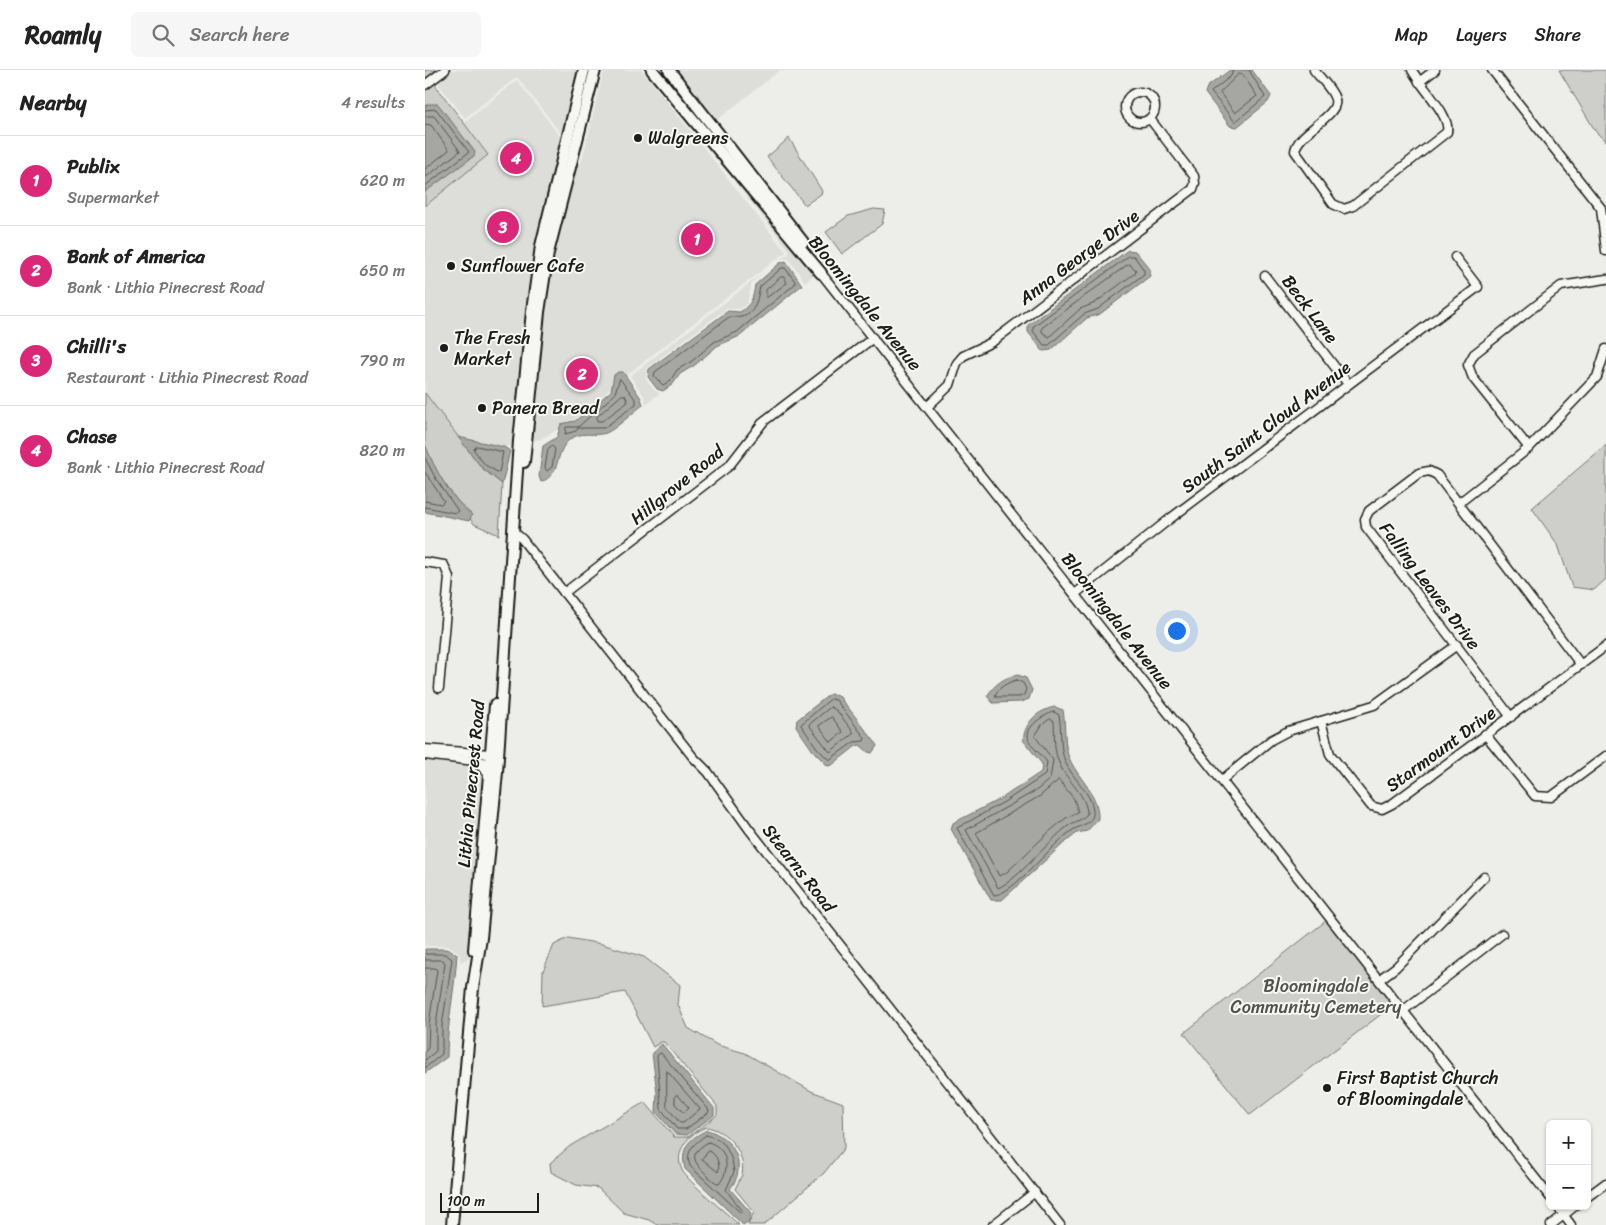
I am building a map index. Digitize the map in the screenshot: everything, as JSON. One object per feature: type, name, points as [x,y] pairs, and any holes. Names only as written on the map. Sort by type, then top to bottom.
[{"type":"main road","name":"Lithia Pinecrest Road","points":[[473,988],[474,937],[509,582],[526,365],[541,246],[584,70]]},
{"type":"main road","name":"Lithia Pinecrest Road","points":[[516,502],[523,467],[539,312],[548,253],[595,70]]},
{"type":"main road","name":"Bloomingdale Avenue","points":[[652,70],[821,273]]},
{"type":"main road","points":[[669,70],[778,208],[821,273]]},
{"type":"main road","points":[[478,762],[491,762]]},
{"type":"main road","name":"Lithia Pinecrest Road","points":[[452,1225],[473,988],[489,861],[491,762]]},
{"type":"street","points":[[425,85],[445,70]]},
{"type":"street","points":[[1314,70],[1334,96],[1336,103],[1333,110],[1299,141],[1295,151],[1333,204],[1344,208],[1353,206],[1447,132],[1448,127],[1445,117],[1412,70]]},
{"type":"street","points":[[1419,82],[1435,70]]},
{"type":"street","points":[[1492,70],[1601,208],[1606,251]]},
{"type":"street","points":[[1143,92],[1153,99],[1155,109],[1150,119],[1139,122],[1129,117],[1125,107],[1127,99],[1133,94],[1143,92]]},
{"type":"street","name":"Anna George Drive","points":[[927,407],[950,385],[957,363],[963,356],[992,342],[1193,189],[1195,183],[1194,176],[1150,119]]},
{"type":"street","name":"South Saint Cloud Avenue","points":[[1075,594],[1171,518],[1477,287],[1455,257]]},
{"type":"street","name":"Bloomingdale Avenue","points":[[821,273],[1380,979],[1546,1192]]},
{"type":"street","name":"Beck Lane","points":[[1265,276],[1349,384]]},
{"type":"street","points":[[1529,448],[1473,378],[1468,364],[1474,354],[1561,286],[1606,279]]},
{"type":"street","name":"Hillgrove Road","points":[[565,593],[729,466],[764,421],[873,338]]},
{"type":"street","points":[[1459,503],[1529,448],[1597,377],[1606,349]]},
{"type":"street","name":"Falling Leaves Drive","points":[[1511,718],[1366,527],[1365,519],[1369,511],[1419,472],[1429,471],[1437,475],[1581,665]]},
{"type":"street","name":"Stearns Road","points":[[513,531],[565,593],[693,757],[708,772],[749,829],[1060,1225]]},
{"type":"street","points":[[425,562],[444,565],[449,576],[439,688]]},
{"type":"street","points":[[1222,780],[1271,740],[1288,731],[1374,705],[1457,645]]},
{"type":"street","name":"Starmount Drive","points":[[1321,721],[1330,754],[1371,806],[1382,809],[1485,734],[1511,718],[1606,646]]},
{"type":"street","points":[[1485,734],[1535,796],[1551,798],[1606,756]]},
{"type":"street","points":[[425,749],[491,762]]},
{"type":"street","points":[[425,755],[478,762]]},
{"type":"street","points":[[1380,979],[1395,967],[1484,877]]},
{"type":"street","points":[[1404,1010],[1502,934]]},
{"type":"street","points":[[1591,1194],[1606,1183]]},
{"type":"street","points":[[993,1225],[1035,1192]]},
{"type":"street","points":[[1560,1210],[1571,1225]]},
{"type":"street","points":[[1551,1225],[1570,1210]]},
{"type":"shaded area","points":[[450,70],[580,70],[563,136],[517,77],[465,118],[439,85],[439,79]]},
{"type":"shaded area","points":[[604,70],[642,70],[786,252],[629,373],[571,422],[541,439],[504,447],[458,437],[425,393],[425,206],[488,155],[464,123],[517,80],[581,164]]},
{"type":"shaded area","points":[[678,70],[780,70],[717,120]]},
{"type":"shaded area","points":[[738,179],[817,273],[805,282],[789,259],[781,259],[789,254],[789,250],[735,182]]},
{"type":"shaded area","points":[[769,268],[752,283],[747,304],[740,309],[726,309],[647,368],[646,379],[655,391],[660,393],[646,404],[644,396],[630,376]]},
{"type":"shaded area","points":[[425,759],[476,765],[485,773],[470,958],[460,962],[459,952],[448,946],[425,946]]},
{"type":"green space","points":[[425,70],[441,70],[436,77],[436,86],[488,155],[425,206]]},
{"type":"green space","points":[[1559,70],[1606,70],[1606,142],[1596,132]]},
{"type":"green space","points":[[789,138],[822,191],[821,194],[805,205],[767,157]]},
{"type":"green space","points":[[874,209],[885,210],[882,224],[842,254],[826,232],[848,216]]},
{"type":"green space","points":[[425,393],[482,468],[502,484],[499,535],[474,524],[439,476],[425,449]]},
{"type":"green space","points":[[1606,445],[1606,579],[1594,590],[1572,587],[1558,545],[1532,508]]},
{"type":"green space","name":"Bloomingdale Community Cemetery","points":[[1327,920],[1393,1005],[1250,1115],[1184,1033]]},
{"type":"green space","points":[[568,938],[602,944],[644,957],[680,985],[678,1005],[688,1028],[717,1045],[745,1053],[811,1091],[843,1103],[844,1148],[824,1173],[764,1225],[748,1225],[754,1212],[735,1189],[742,1175],[743,1167],[738,1151],[721,1132],[706,1127],[694,1134],[684,1144],[680,1156],[682,1170],[691,1182],[739,1225],[657,1225],[649,1220],[624,1213],[598,1188],[576,1185],[551,1172],[550,1163],[570,1146],[645,1102],[674,1137],[688,1137],[717,1115],[717,1106],[664,1042],[653,1047],[625,992],[542,1006],[543,971],[554,945]]},
{"type":"water","points":[[1230,70],[1252,70],[1271,96],[1268,102],[1237,127],[1230,126],[1205,93],[1207,87]]},
{"type":"water","points":[[438,104],[475,152],[474,156],[425,192],[425,106]]},
{"type":"water","points":[[1128,250],[1135,251],[1150,269],[1150,276],[1100,314],[1087,318],[1051,350],[1043,351],[1028,332],[1028,325]]},
{"type":"water","points":[[786,261],[802,285],[740,336],[717,346],[695,365],[680,374],[673,384],[663,391],[657,389],[648,377],[649,369],[728,311],[740,312],[744,309],[751,300],[755,285],[780,263]]},
{"type":"water","points":[[618,372],[623,372],[641,398],[643,405],[606,433],[583,434],[569,440],[561,451],[552,474],[541,482],[539,476],[543,446],[557,437],[561,424],[575,421],[611,391],[614,375]]},
{"type":"water","points":[[458,437],[504,447],[510,451],[502,484],[482,468]]},
{"type":"water","points":[[425,444],[433,464],[444,482],[457,500],[472,515],[469,521],[425,512]]},
{"type":"water","points":[[1018,675],[1026,678],[1032,690],[1029,699],[1021,702],[993,703],[987,696],[993,688],[1004,679]]},
{"type":"water","points":[[830,694],[839,696],[875,742],[877,746],[872,753],[860,745],[856,746],[832,765],[828,766],[813,751],[796,726],[797,720]]},
{"type":"water","points":[[1055,707],[1063,710],[1065,742],[1068,754],[1074,768],[1092,795],[1098,819],[1087,831],[1077,833],[1062,845],[1002,900],[991,900],[951,829],[953,823],[1002,798],[1041,772],[1042,764],[1023,740],[1024,734],[1033,718],[1043,711]]},
{"type":"water","points":[[425,949],[446,949],[457,954],[448,1031],[447,1057],[425,1073]]},
{"type":"water","points":[[662,1044],[714,1108],[714,1115],[687,1135],[675,1134],[656,1112],[657,1093],[652,1053]]},
{"type":"water","points":[[707,1130],[724,1139],[731,1145],[735,1153],[738,1171],[736,1180],[730,1189],[751,1213],[749,1221],[743,1225],[685,1169],[684,1156],[687,1145],[695,1137]]},
{"type":"place","name":"Walgreens","points":[[638,138]]},
{"type":"place","name":"Chase","points":[[516,158]]},
{"type":"place","name":"Chilli's","points":[[503,227]]},
{"type":"place","name":"Publix","points":[[697,239]]},
{"type":"place","name":"Sunflower Cafe","points":[[451,266]]},
{"type":"place","name":"The Fresh Market","points":[[444,348]]},
{"type":"place","name":"Bank of America","points":[[582,374]]},
{"type":"place","name":"Panera Bread","points":[[482,408]]},
{"type":"place","name":"First Baptist Church of Bloomingdale","points":[[1327,1088]]}]
